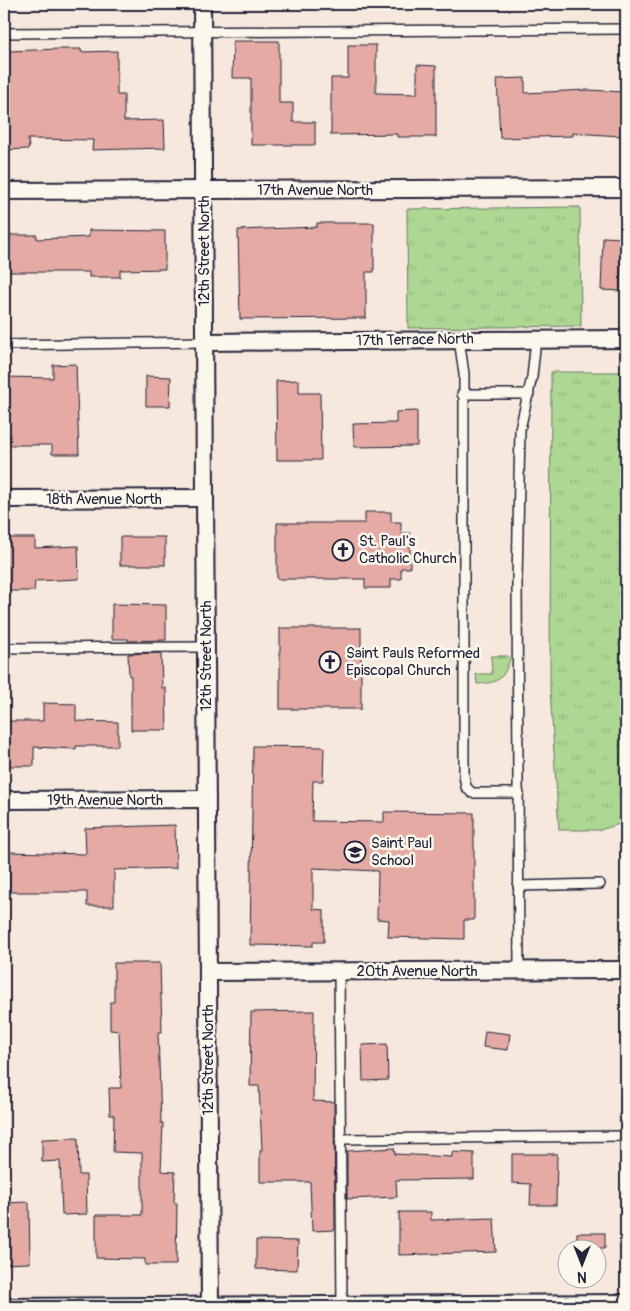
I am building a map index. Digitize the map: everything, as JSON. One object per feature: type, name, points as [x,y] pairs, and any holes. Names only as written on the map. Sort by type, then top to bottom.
[{"type":"street","name":"12th Street North","points":[[202,4],[210,1306]]},
{"type":"street","name":"17th Avenue North","points":[[4,191],[626,188]]},
{"type":"street","name":"17th Terrace North","points":[[204,342],[626,339]]},
{"type":"street","name":"18th Avenue North","points":[[4,499],[205,498]]},
{"type":"street","name":"19th Avenue North","points":[[4,800],[207,799]]},
{"type":"street","name":"20th Avenue North","points":[[208,972],[626,970]]},
{"type":"street","points":[[4,1306],[342,1306],[626,1303]]},
{"type":"lane","points":[[4,33],[203,30],[626,29]]},
{"type":"lane","points":[[519,971],[517,580],[520,438],[529,394],[536,339]]},
{"type":"lane","points":[[459,340],[464,374],[462,394],[464,776],[466,787],[472,793],[519,793]]},
{"type":"lane","points":[[4,345],[204,342]]},
{"type":"lane","points":[[462,394],[529,394]]},
{"type":"lane","points":[[4,648],[206,647]]},
{"type":"lane","points":[[518,886],[600,884]]},
{"type":"lane","points":[[339,971],[342,1306]]},
{"type":"lane","points":[[340,1139],[626,1136]]},
{"type":"green space","points":[[580,207],[581,326],[408,328],[407,209]]},
{"type":"green space","points":[[551,372],[626,372],[626,822],[600,830],[559,830],[550,689]]},
{"type":"green space","points":[[491,656],[508,656],[510,659],[505,672],[495,681],[477,684],[476,674],[492,674]]},
{"type":"building","points":[[233,41],[279,41],[279,103],[293,103],[293,122],[315,122],[315,145],[251,145],[251,78],[232,78]]},
{"type":"building","points":[[348,45],[376,45],[376,93],[417,94],[417,65],[436,66],[436,137],[397,137],[397,134],[331,135],[331,78],[348,78]]},
{"type":"building","points":[[81,49],[81,52],[117,51],[117,95],[124,95],[124,121],[164,120],[165,148],[92,150],[93,140],[28,139],[29,149],[4,150],[4,96],[9,96],[9,51]]},
{"type":"building","points":[[525,78],[525,93],[588,90],[623,92],[621,136],[573,133],[573,136],[500,138],[497,79]]},
{"type":"building","points":[[317,223],[374,223],[374,272],[366,272],[366,318],[240,319],[238,230],[317,227]]},
{"type":"building","points":[[89,230],[165,231],[165,269],[120,270],[120,277],[89,277],[89,272],[4,272],[4,235],[37,235],[37,239],[89,237]]},
{"type":"building","points":[[603,237],[622,238],[620,291],[601,290]]},
{"type":"building","points":[[76,364],[79,454],[52,454],[52,445],[4,445],[4,377],[53,378],[53,365]]},
{"type":"building","points":[[146,376],[171,377],[170,406],[146,406]]},
{"type":"building","points":[[299,380],[299,393],[320,393],[321,460],[277,460],[276,381]]},
{"type":"building","points":[[417,411],[417,446],[354,447],[353,424],[396,423],[396,412]]},
{"type":"building","name":"St. Paul's Catholic Church","points":[[365,512],[391,512],[391,522],[401,522],[401,533],[410,533],[410,568],[401,568],[401,579],[391,579],[391,588],[365,588],[365,579],[277,579],[277,523],[365,523]]},
{"type":"building","points":[[120,537],[165,537],[165,565],[120,565]]},
{"type":"building","points":[[4,538],[35,538],[35,548],[78,546],[79,579],[35,581],[34,591],[4,591]]},
{"type":"building","points":[[112,604],[166,605],[166,640],[128,641],[128,639],[112,639]]},
{"type":"building","points":[[280,628],[361,628],[361,709],[280,709]]},
{"type":"building","points":[[161,653],[162,688],[166,688],[167,730],[131,730],[131,676],[129,676],[128,654]]},
{"type":"building","points":[[43,703],[76,704],[76,721],[118,722],[118,746],[76,746],[76,749],[34,747],[34,766],[4,766],[4,721],[43,721]]},
{"type":"building","points":[[253,746],[324,747],[323,781],[313,781],[312,821],[384,822],[384,812],[474,813],[474,920],[464,920],[464,939],[388,937],[389,920],[377,919],[378,871],[313,868],[313,909],[324,910],[324,942],[313,942],[313,946],[250,945]]},
{"type":"building","points":[[175,825],[176,868],[114,870],[114,906],[87,906],[87,892],[9,892],[9,852],[86,854],[85,828]]},
{"type":"building","points":[[114,963],[160,963],[162,1032],[158,1032],[161,1123],[163,1123],[161,1171],[175,1172],[174,1203],[177,1203],[176,1265],[145,1265],[145,1259],[96,1258],[96,1215],[142,1215],[142,1153],[113,1152],[114,1115],[110,1115],[109,1088],[121,1088],[119,1031],[110,1030],[110,1002],[114,1002]]},
{"type":"building","points":[[314,1011],[313,1101],[334,1102],[335,1230],[312,1231],[310,1182],[260,1182],[260,1150],[262,1150],[259,1086],[250,1086],[251,1012]]},
{"type":"building","points":[[485,1031],[510,1034],[508,1050],[483,1047]]},
{"type":"building","points":[[387,1044],[388,1080],[363,1081],[362,1045]]},
{"type":"building","points":[[78,1138],[79,1175],[86,1175],[87,1214],[62,1215],[60,1161],[42,1162],[42,1139]]},
{"type":"building","points":[[394,1148],[395,1154],[452,1157],[452,1152],[474,1153],[474,1179],[396,1180],[397,1197],[347,1199],[347,1151]]},
{"type":"building","points":[[512,1154],[557,1154],[556,1205],[530,1205],[531,1184],[512,1183]]},
{"type":"building","points":[[29,1202],[30,1263],[4,1264],[4,1203]]},
{"type":"building","points":[[399,1212],[431,1212],[431,1220],[494,1218],[496,1252],[399,1255]]},
{"type":"building","points":[[577,1233],[605,1233],[605,1238],[577,1238]]},
{"type":"building","points":[[256,1240],[298,1241],[297,1270],[256,1269]]},
{"type":"place","name":"St. Paul's Catholic Church","points":[[343,550]]},
{"type":"place","name":"Saint Pauls Reformed Episcopal Church","points":[[330,662]]},
{"type":"place","name":"Saint Paul School","points":[[355,852]]}]
